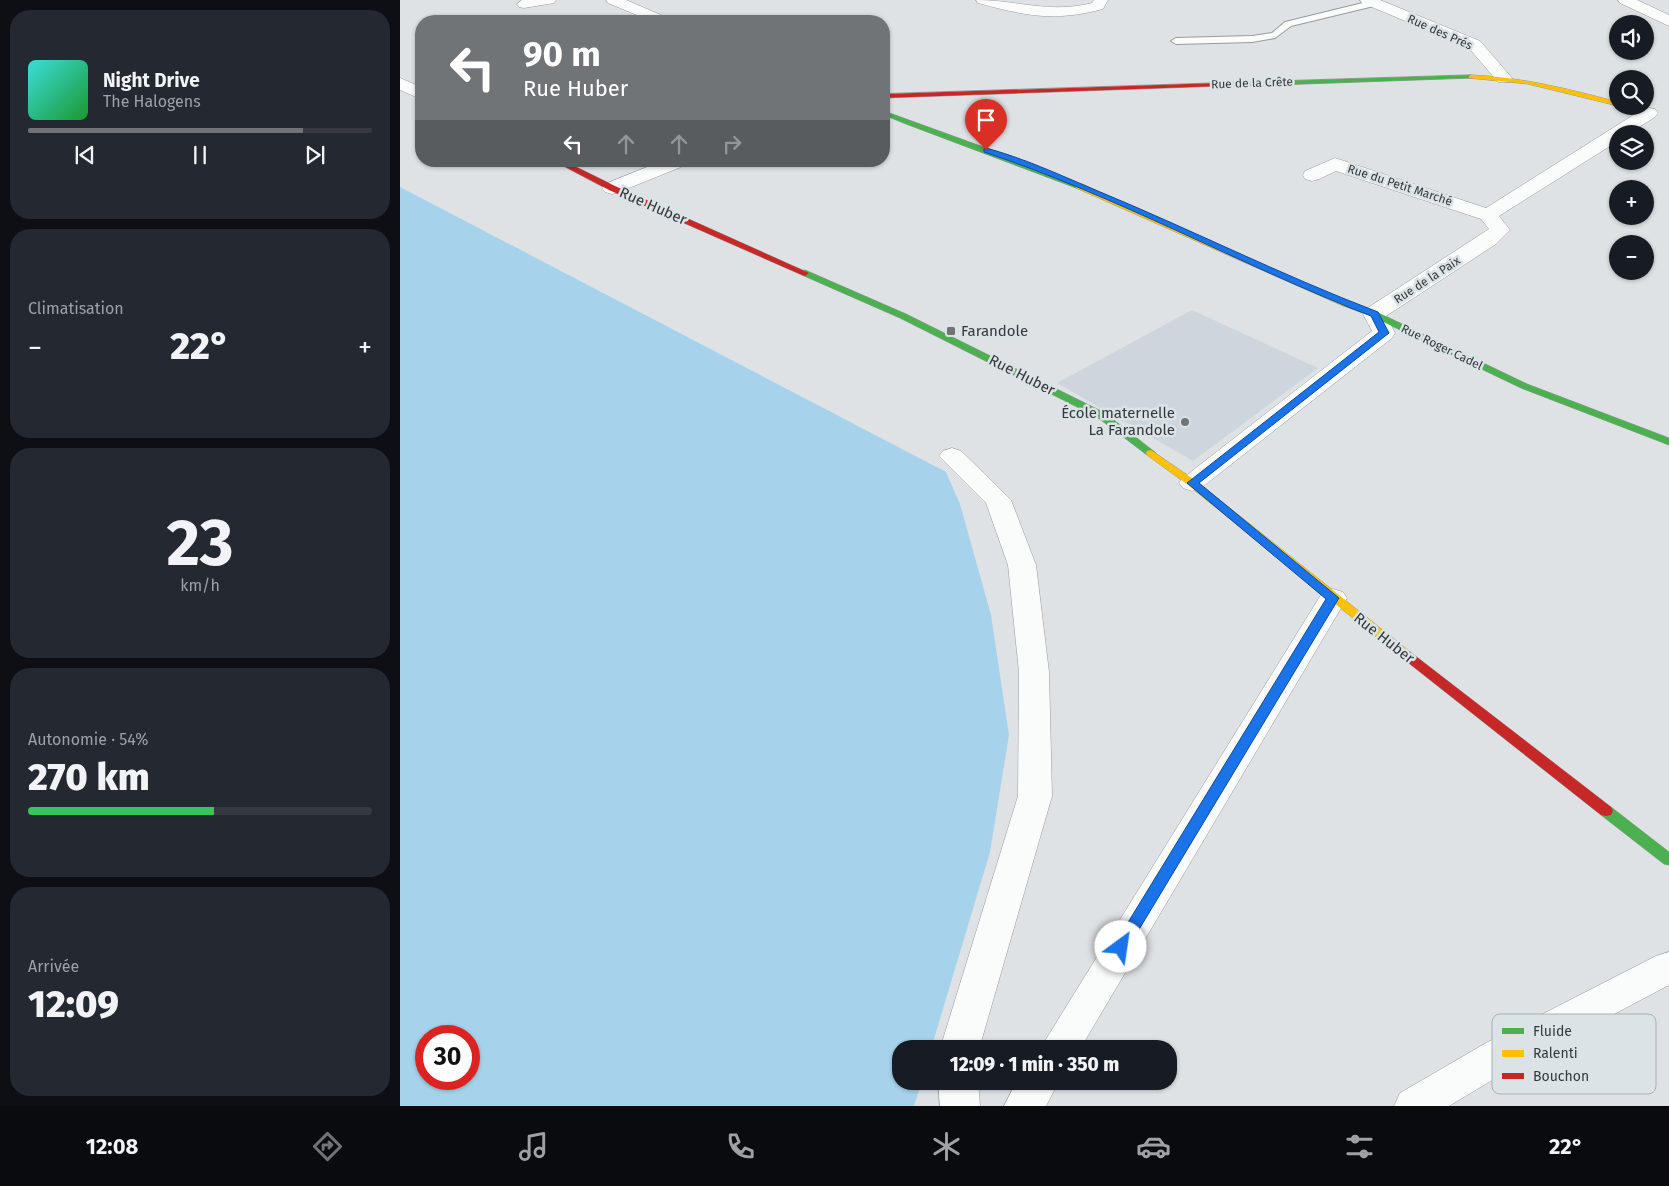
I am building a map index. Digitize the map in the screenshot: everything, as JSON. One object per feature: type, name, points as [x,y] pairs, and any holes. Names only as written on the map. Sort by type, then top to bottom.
[{"type":"street","points":[[524,4],[549,0]]},
{"type":"street","points":[[613,0],[649,15]]},
{"type":"street","points":[[983,0],[1051,15],[1078,12],[1098,6],[1101,0]]},
{"type":"street","points":[[1625,0],[1669,21]]},
{"type":"street","name":"Rue des Prés","points":[[1371,2],[1474,44],[1504,78]]},
{"type":"street","name":"Rue de la Crête","points":[[890,96],[1437,77],[1504,78],[1544,84],[1609,102]]},
{"type":"street","points":[[400,83],[415,91]]},
{"type":"street","points":[[1488,215],[1656,115],[1654,114]]},
{"type":"street","name":"Rue Roger Cadel","points":[[890,115],[1018,161],[1129,206],[1322,294],[1374,314],[1524,386],[1669,442]]},
{"type":"street","name":"Rue du Petit Marché","points":[[1312,175],[1334,164],[1488,215]]},
{"type":"street","name":"Rue Huber","points":[[570,167],[612,188],[903,316],[1101,415],[1192,483],[1333,598],[1669,860]]},
{"type":"street","points":[[612,188],[664,167]]},
{"type":"street","name":"Rue de la Paix","points":[[1374,314],[1490,240],[1500,230],[1488,215]]},
{"type":"street","points":[[1192,483],[1384,333],[1374,314]]},
{"type":"street","points":[[952,456],[998,500],[1022,565],[1034,672],[1035,796],[962,1040]]},
{"type":"street","points":[[1064,1040],[1333,598]]},
{"type":"street","points":[[1579,1014],[1669,967]]},
{"type":"street","points":[[1414,1106],[1492,1060]]},
{"type":"street","points":[[959,1090],[960,1106]]},
{"type":"street","points":[[1024,1106],[1034,1090]]},
{"type":"lane","points":[[1176,41],[1252,39],[1275,35],[1288,24],[1371,2]]},
{"type":"shaded area","points":[[400,187],[946,472],[960,504],[991,615],[1009,735],[990,852],[934,1040],[892,1040],[892,1090],[919,1090],[914,1106],[400,1106]]},
{"type":"shaded area","name":"École maternelle La Farandole","points":[[1192,310],[1318,368],[1193,461],[1057,383]]},
{"type":"traffic: fast","points":[[1248,84],[1471,77]]},
{"type":"traffic: fast","points":[[890,115],[1079,186]]},
{"type":"traffic: fast","points":[[805,273],[903,316],[1101,415],[1151,453]]},
{"type":"traffic: fast","points":[[1344,303],[1374,314],[1524,386],[1669,442]]},
{"type":"traffic: fast","points":[[1606,811],[1669,860]]},
{"type":"traffic: slow","points":[[1471,77],[1528,82],[1609,102]]},
{"type":"traffic: slow","points":[[1079,186],[1344,303]]},
{"type":"traffic: slow","points":[[1151,453],[1192,483],[1405,654]]},
{"type":"traffic: jam","points":[[890,96],[1248,84]]},
{"type":"traffic: jam","points":[[570,167],[612,188],[805,273]]},
{"type":"traffic: jam","points":[[1405,654],[1606,811]]},
{"type":"place","name":"Farandole","points":[[951,331]]},
{"type":"place","name":"École maternelle La Farandole","points":[[1185,422]]},
{"type":"route","points":[[986,150],[1129,206],[1322,294],[1374,314],[1384,333],[1192,483],[1333,598],[1121,947]]}]
